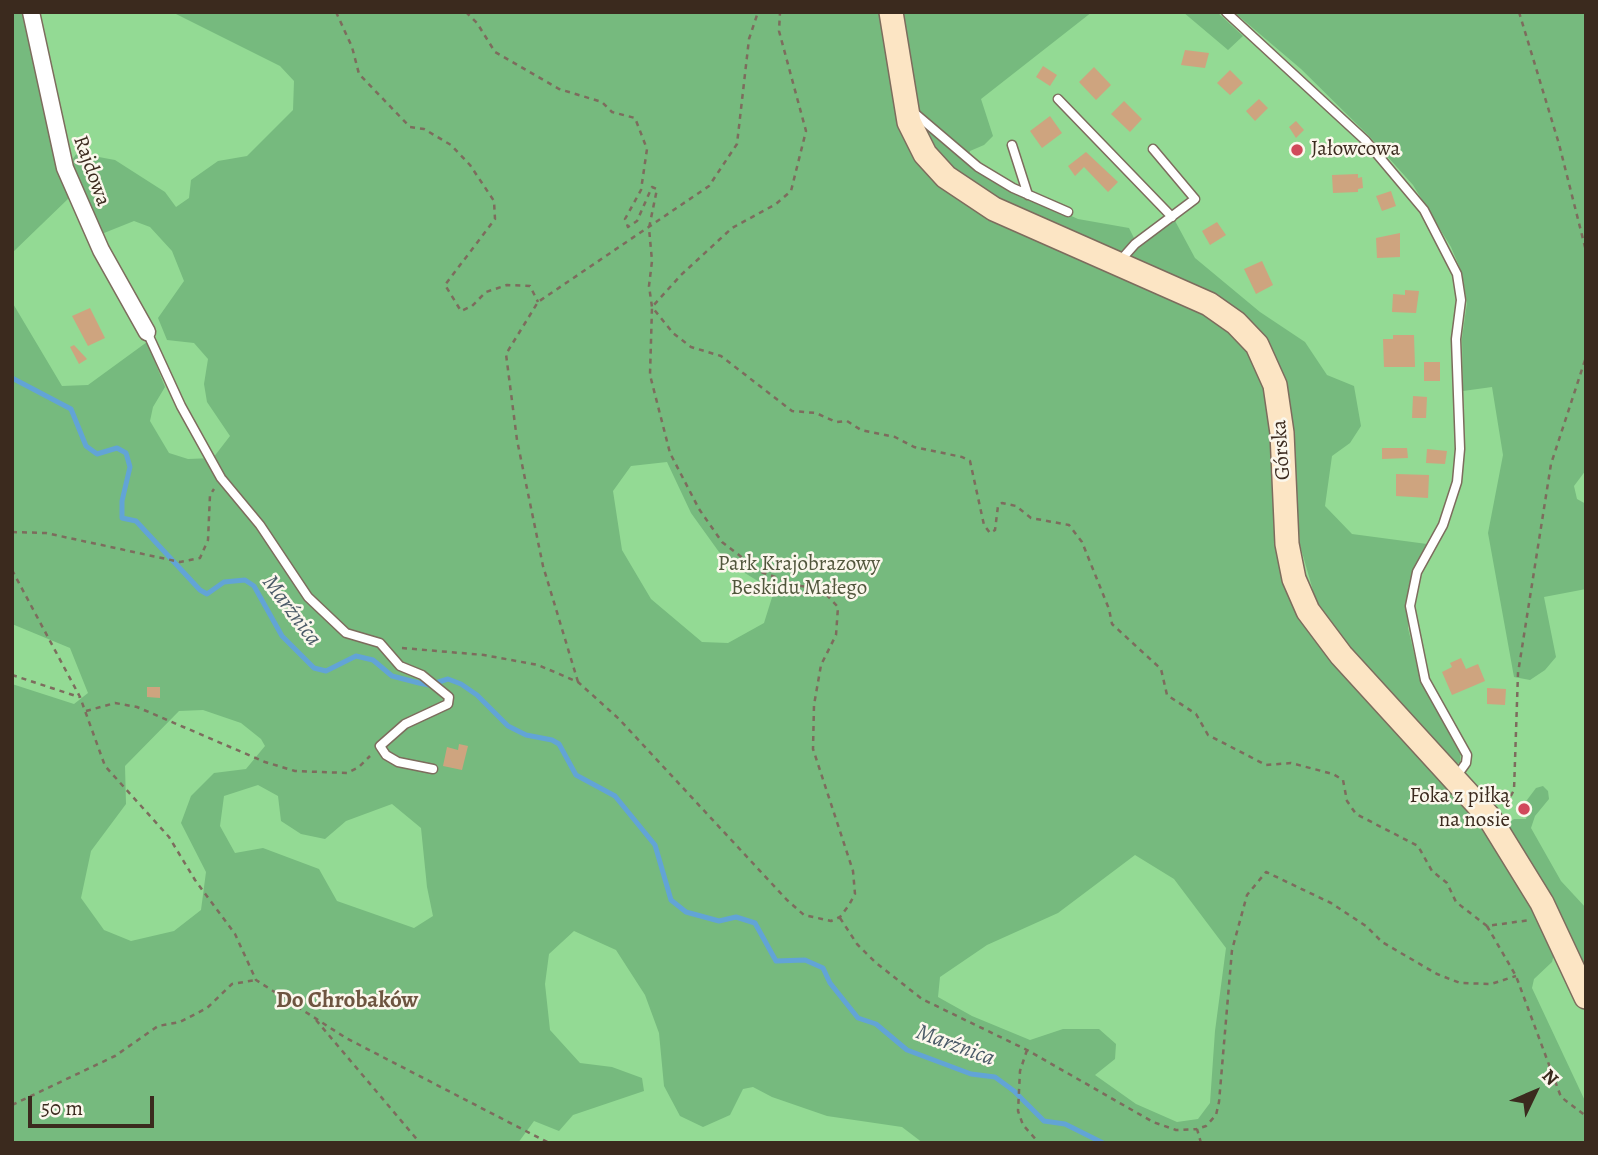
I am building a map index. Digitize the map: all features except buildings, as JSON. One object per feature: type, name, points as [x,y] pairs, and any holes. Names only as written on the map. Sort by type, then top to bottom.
[{"type":"street","name":"Rajdowa","points":[[31,12],[65,168],[101,250],[147,332]]},
{"type":"street","name":"Górska","points":[[891,12],[905,108],[913,133],[925,154],[962,190],[994,209],[1209,304],[1236,323],[1257,345],[1270,370],[1278,401],[1287,544],[1300,595],[1316,624],[1333,646],[1489,817],[1550,920],[1586,997]]},
{"type":"lane","points":[[1226,12],[1366,141],[1424,210],[1457,274],[1461,300],[1456,338],[1460,449],[1457,482],[1443,525],[1417,572],[1410,606],[1425,680],[1467,755],[1466,762],[1456,778]]},
{"type":"lane","points":[[1058,99],[1172,217]]},
{"type":"lane","points":[[905,108],[921,116],[978,167],[1028,195],[1068,212]]},
{"type":"lane","points":[[1012,145],[1028,195]]},
{"type":"lane","points":[[1117,265],[1125,253],[1195,199],[1153,149]]},
{"type":"lane","points":[[147,332],[181,406],[221,478],[260,525],[308,597],[346,633],[380,643],[400,666],[422,675],[449,697],[448,704],[405,724],[380,746],[386,755],[398,762],[433,769]]},
{"type":"path","points":[[336,12],[352,47],[359,74],[410,127],[425,129],[451,145],[470,165],[494,201],[495,219],[445,285],[461,311],[472,306],[486,292],[507,285],[530,286],[538,302]]},
{"type":"path","points":[[380,643],[484,655],[538,665],[578,682],[619,719],[804,915],[831,921],[840,917],[855,894],[853,871],[813,749],[814,705],[821,665],[836,635],[838,607],[821,589],[801,586],[761,572],[722,541],[699,509],[670,453],[650,375],[652,307],[649,228],[657,188],[652,187],[637,221],[628,227],[625,219],[642,190],[647,149],[635,118],[612,112],[601,102],[559,89],[495,52],[477,23],[466,12]]},
{"type":"path","points":[[578,682],[543,566],[517,440],[506,354],[538,302],[709,186],[737,144],[749,39],[758,12]]},
{"type":"path","points":[[652,307],[681,275],[732,228],[776,204],[791,191],[806,131],[779,31],[780,12]]},
{"type":"path","points":[[1519,12],[1559,144],[1586,251]]},
{"type":"path","points":[[652,307],[673,333],[691,347],[721,356],[792,411],[816,413],[836,422],[847,421],[862,430],[895,437],[914,447],[970,461],[984,525],[989,533],[995,530],[998,506],[1002,503],[1016,506],[1031,518],[1069,525],[1082,542],[1109,609],[1112,624],[1161,669],[1167,695],[1196,714],[1208,735],[1266,765],[1291,763],[1333,774],[1343,780],[1347,801],[1356,814],[1418,846],[1432,871],[1447,883],[1456,902],[1487,926],[1516,976],[1561,1097],[1586,1116]]},
{"type":"path","points":[[1489,817],[1512,800],[1518,673],[1551,464],[1586,357]]},
{"type":"path","points":[[12,532],[46,533],[180,562],[200,558],[208,540],[210,495],[221,478]]},
{"type":"path","points":[[12,570],[80,697],[105,766],[169,837],[195,880],[235,934],[256,980],[346,1038],[549,1143]]},
{"type":"path","points":[[12,675],[80,697]]},
{"type":"path","points":[[86,711],[115,703],[137,707],[265,762],[295,771],[347,773],[359,767],[380,746]]},
{"type":"path","points":[[840,917],[857,944],[896,981],[964,1022],[1027,1050],[1153,1122],[1177,1130],[1206,1126],[1216,1115],[1232,950],[1247,895],[1266,872],[1331,904],[1366,926],[1382,942],[1437,974],[1460,983],[1491,984],[1516,976]]},
{"type":"path","points":[[1487,926],[1550,920]]},
{"type":"path","points":[[12,1105],[115,1056],[158,1026],[180,1022],[207,1008],[232,984],[256,980]]},
{"type":"path","points":[[313,1017],[420,1143]]},
{"type":"path","points":[[1027,1050],[1020,1070],[1018,1111],[1023,1125],[1039,1143]]},
{"type":"path","points":[[1197,1129],[1201,1143]]},
{"type":"green space","name":"Park Krajobrazowy Beskidu Małego","points":[[12,12],[1586,12],[1586,1143],[12,1143]]},
{"type":"green space","points":[[12,12],[29,12],[70,197],[12,253]]},
{"type":"green space","name":"Park Krajobrazowy Beskidu Małego","points":[[172,12],[880,12],[886,53],[914,154],[1219,318],[1262,366],[1296,606],[1310,633],[1328,654],[1490,829],[1555,950],[1552,962],[1534,979],[1532,988],[1586,1103],[1586,1143],[923,1143],[902,1127],[827,1116],[772,1097],[753,1087],[743,1089],[730,1115],[703,1127],[680,1116],[664,1086],[659,1033],[645,995],[616,950],[574,931],[549,954],[545,984],[550,1030],[580,1063],[612,1067],[642,1078],[644,1091],[573,1115],[559,1131],[534,1121],[518,1143],[12,1143],[12,684],[74,704],[88,693],[70,648],[12,624],[12,302],[62,386],[88,385],[147,342],[165,387],[153,407],[150,421],[169,453],[188,459],[213,458],[230,436],[207,402],[204,384],[208,359],[194,343],[167,340],[158,318],[184,281],[172,251],[150,227],[134,221],[99,235],[70,163],[77,153],[115,160],[165,192],[176,207],[189,198],[191,180],[218,161],[247,156],[293,110],[294,81],[280,66]],"holes":[[[667,462],[691,513],[719,552],[740,570],[774,591],[764,623],[728,643],[702,642],[651,599],[622,550],[613,491],[631,466]],[[203,710],[241,723],[261,739],[265,746],[246,769],[214,773],[191,796],[181,823],[206,872],[201,910],[174,931],[131,941],[104,930],[81,898],[91,851],[126,804],[125,766],[179,711]],[[258,785],[278,796],[281,821],[301,834],[325,839],[346,821],[392,804],[421,828],[433,916],[414,928],[337,901],[319,869],[263,848],[235,853],[220,826],[224,796]],[[1135,855],[1174,879],[1226,948],[1215,1031],[1210,1103],[1198,1119],[1177,1122],[1136,1104],[1095,1075],[1115,1059],[1116,1044],[1099,1029],[1063,1029],[1030,1040],[972,1016],[938,997],[940,977],[987,945],[1058,913]]]},
{"type":"green space","points":[[900,12],[1092,12],[981,99],[993,136],[984,145],[970,151],[968,159],[1014,190],[1078,219],[1129,228],[1135,240],[1117,256],[1023,214],[953,169],[927,139],[919,120]]},
{"type":"green space","points":[[1183,12],[1217,12],[1243,36],[1228,50]]},
{"type":"green space","points":[[1234,12],[1586,12],[1586,470],[1574,486],[1577,499],[1586,504],[1586,589],[1544,597],[1556,657],[1545,670],[1530,680],[1514,677],[1488,533],[1503,455],[1492,387],[1463,391],[1462,338],[1467,303],[1462,273],[1451,247],[1413,185],[1370,137],[1301,69]]},
{"type":"green space","points":[[1174,219],[1195,258],[1260,312],[1305,342],[1327,375],[1354,386],[1361,426],[1350,443],[1332,456],[1325,506],[1352,534],[1427,544],[1408,588],[1408,628],[1421,683],[1461,749],[1460,763],[1455,764],[1362,663],[1318,608],[1300,545],[1291,415],[1278,364],[1126,260],[1140,244]]},
{"type":"green space","points":[[1543,786],[1548,791],[1549,799],[1535,816],[1531,828],[1561,881],[1586,908],[1586,974],[1505,826],[1514,819],[1526,819],[1528,812],[1524,804],[1536,788]]},
{"type":"waterway","name":"Marźnica","points":[[12,378],[71,409],[86,446],[97,454],[117,448],[126,453],[130,467],[122,501],[122,518],[136,521],[200,590],[207,594],[224,582],[245,580],[254,586],[282,636],[314,668],[326,671],[356,656],[373,660],[392,676],[419,683],[429,685],[448,679],[477,695],[508,726],[526,735],[559,744],[576,775],[615,796],[655,845],[671,900],[686,912],[719,921],[736,917],[755,923],[776,961],[805,960],[823,968],[830,983],[858,1018],[876,1024],[907,1050],[971,1074],[995,1077],[1014,1091],[1044,1121],[1065,1124],[1103,1143]]},
{"type":"place","name":"Jałowcowa","points":[[1297,150]]},
{"type":"place","name":"Foka z piłką na nosie","points":[[1524,809]]},
{"type":"district","name":"Do Chrobaków","points":[[347,1001]]}]
